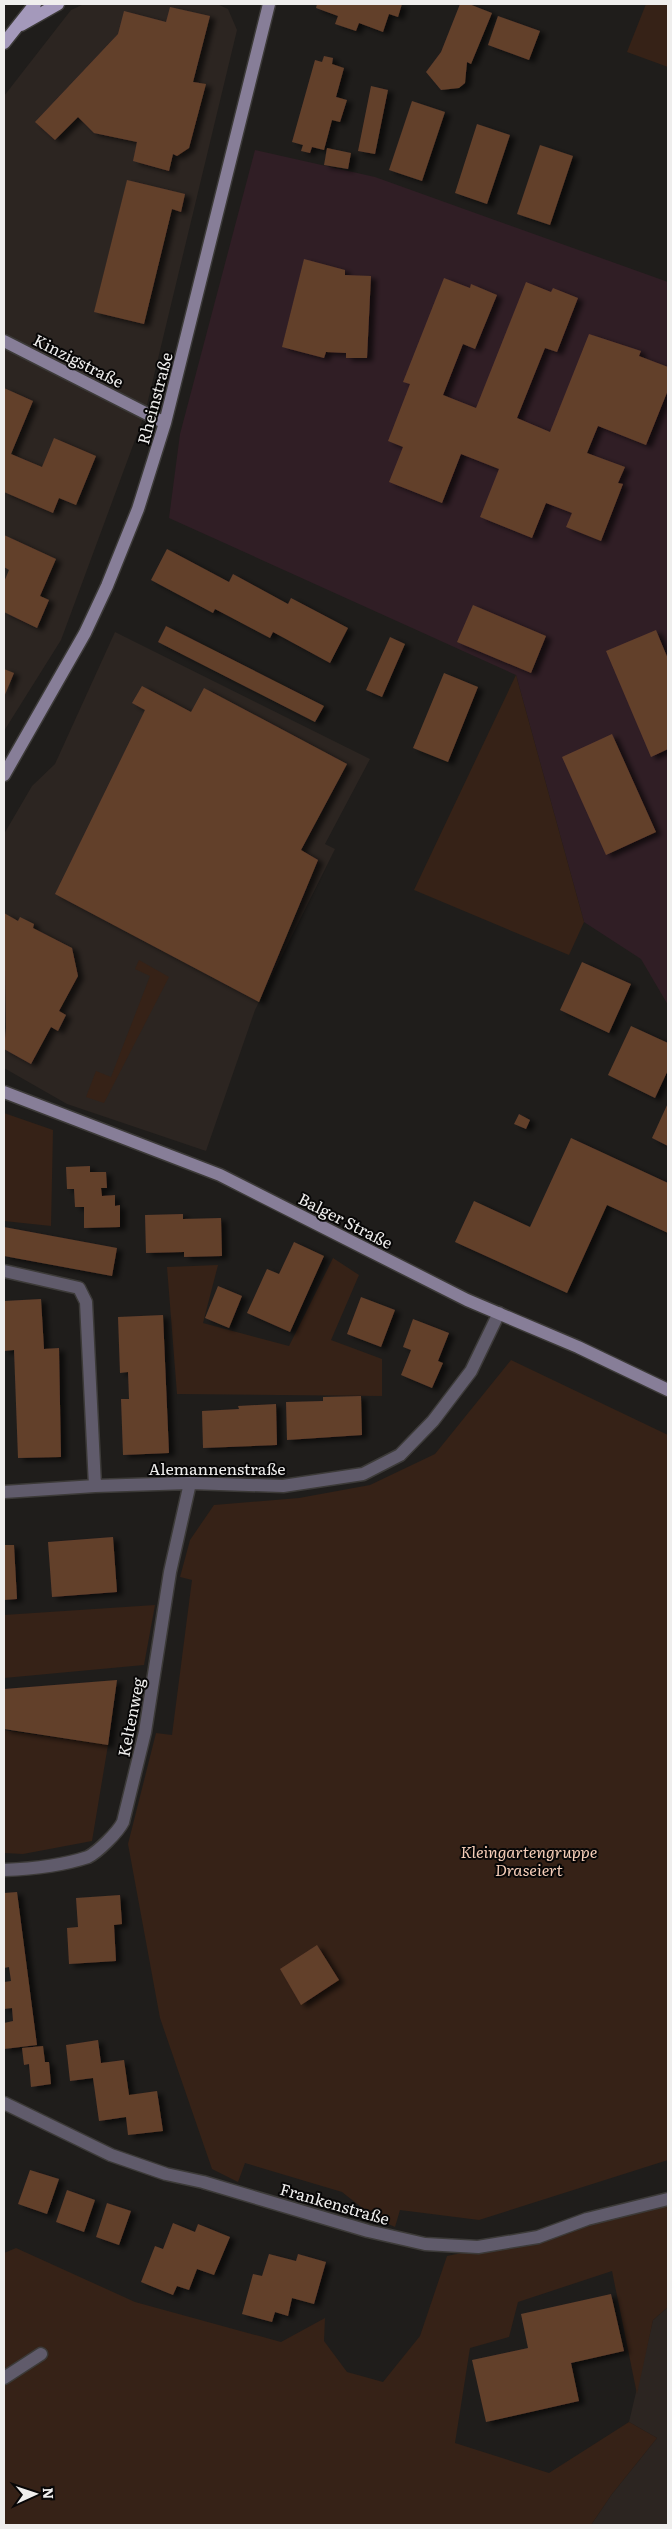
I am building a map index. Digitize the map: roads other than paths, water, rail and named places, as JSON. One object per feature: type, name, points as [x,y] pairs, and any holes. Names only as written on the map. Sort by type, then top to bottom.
[{"type":"main road","points":[[4,43],[35,4]]},
{"type":"main road","points":[[15,28],[58,4]]},
{"type":"street","name":"Rheinstraße","points":[[4,775],[85,633],[107,586],[138,509],[165,423],[269,4]]},
{"type":"street","name":"Kinzigstraße","points":[[4,340],[165,423]]},
{"type":"street","name":"Balger Straße","points":[[4,1092],[220,1176],[467,1300],[668,1390]]},
{"type":"street","points":[[4,1272],[79,1288],[86,1302],[95,1486]]},
{"type":"street","name":"Alemannenstraße","points":[[4,1492],[95,1486],[190,1484],[283,1486],[363,1474],[400,1456],[433,1421],[471,1372],[499,1313]]},
{"type":"street","name":"Keltenweg","points":[[4,1870],[25,1870],[89,1856],[118,1831],[123,1822],[145,1732],[170,1572],[190,1484]]},
{"type":"street","name":"Frankenstraße","points":[[4,2103],[111,2154],[166,2174],[203,2182],[368,2231],[424,2244],[478,2247],[538,2237],[587,2219],[668,2199]]},
{"type":"street","points":[[4,2378],[41,2354]]},
{"type":"park label","name":"Kleingartengruppe Draseiert","points":[[529,1860]]}]
